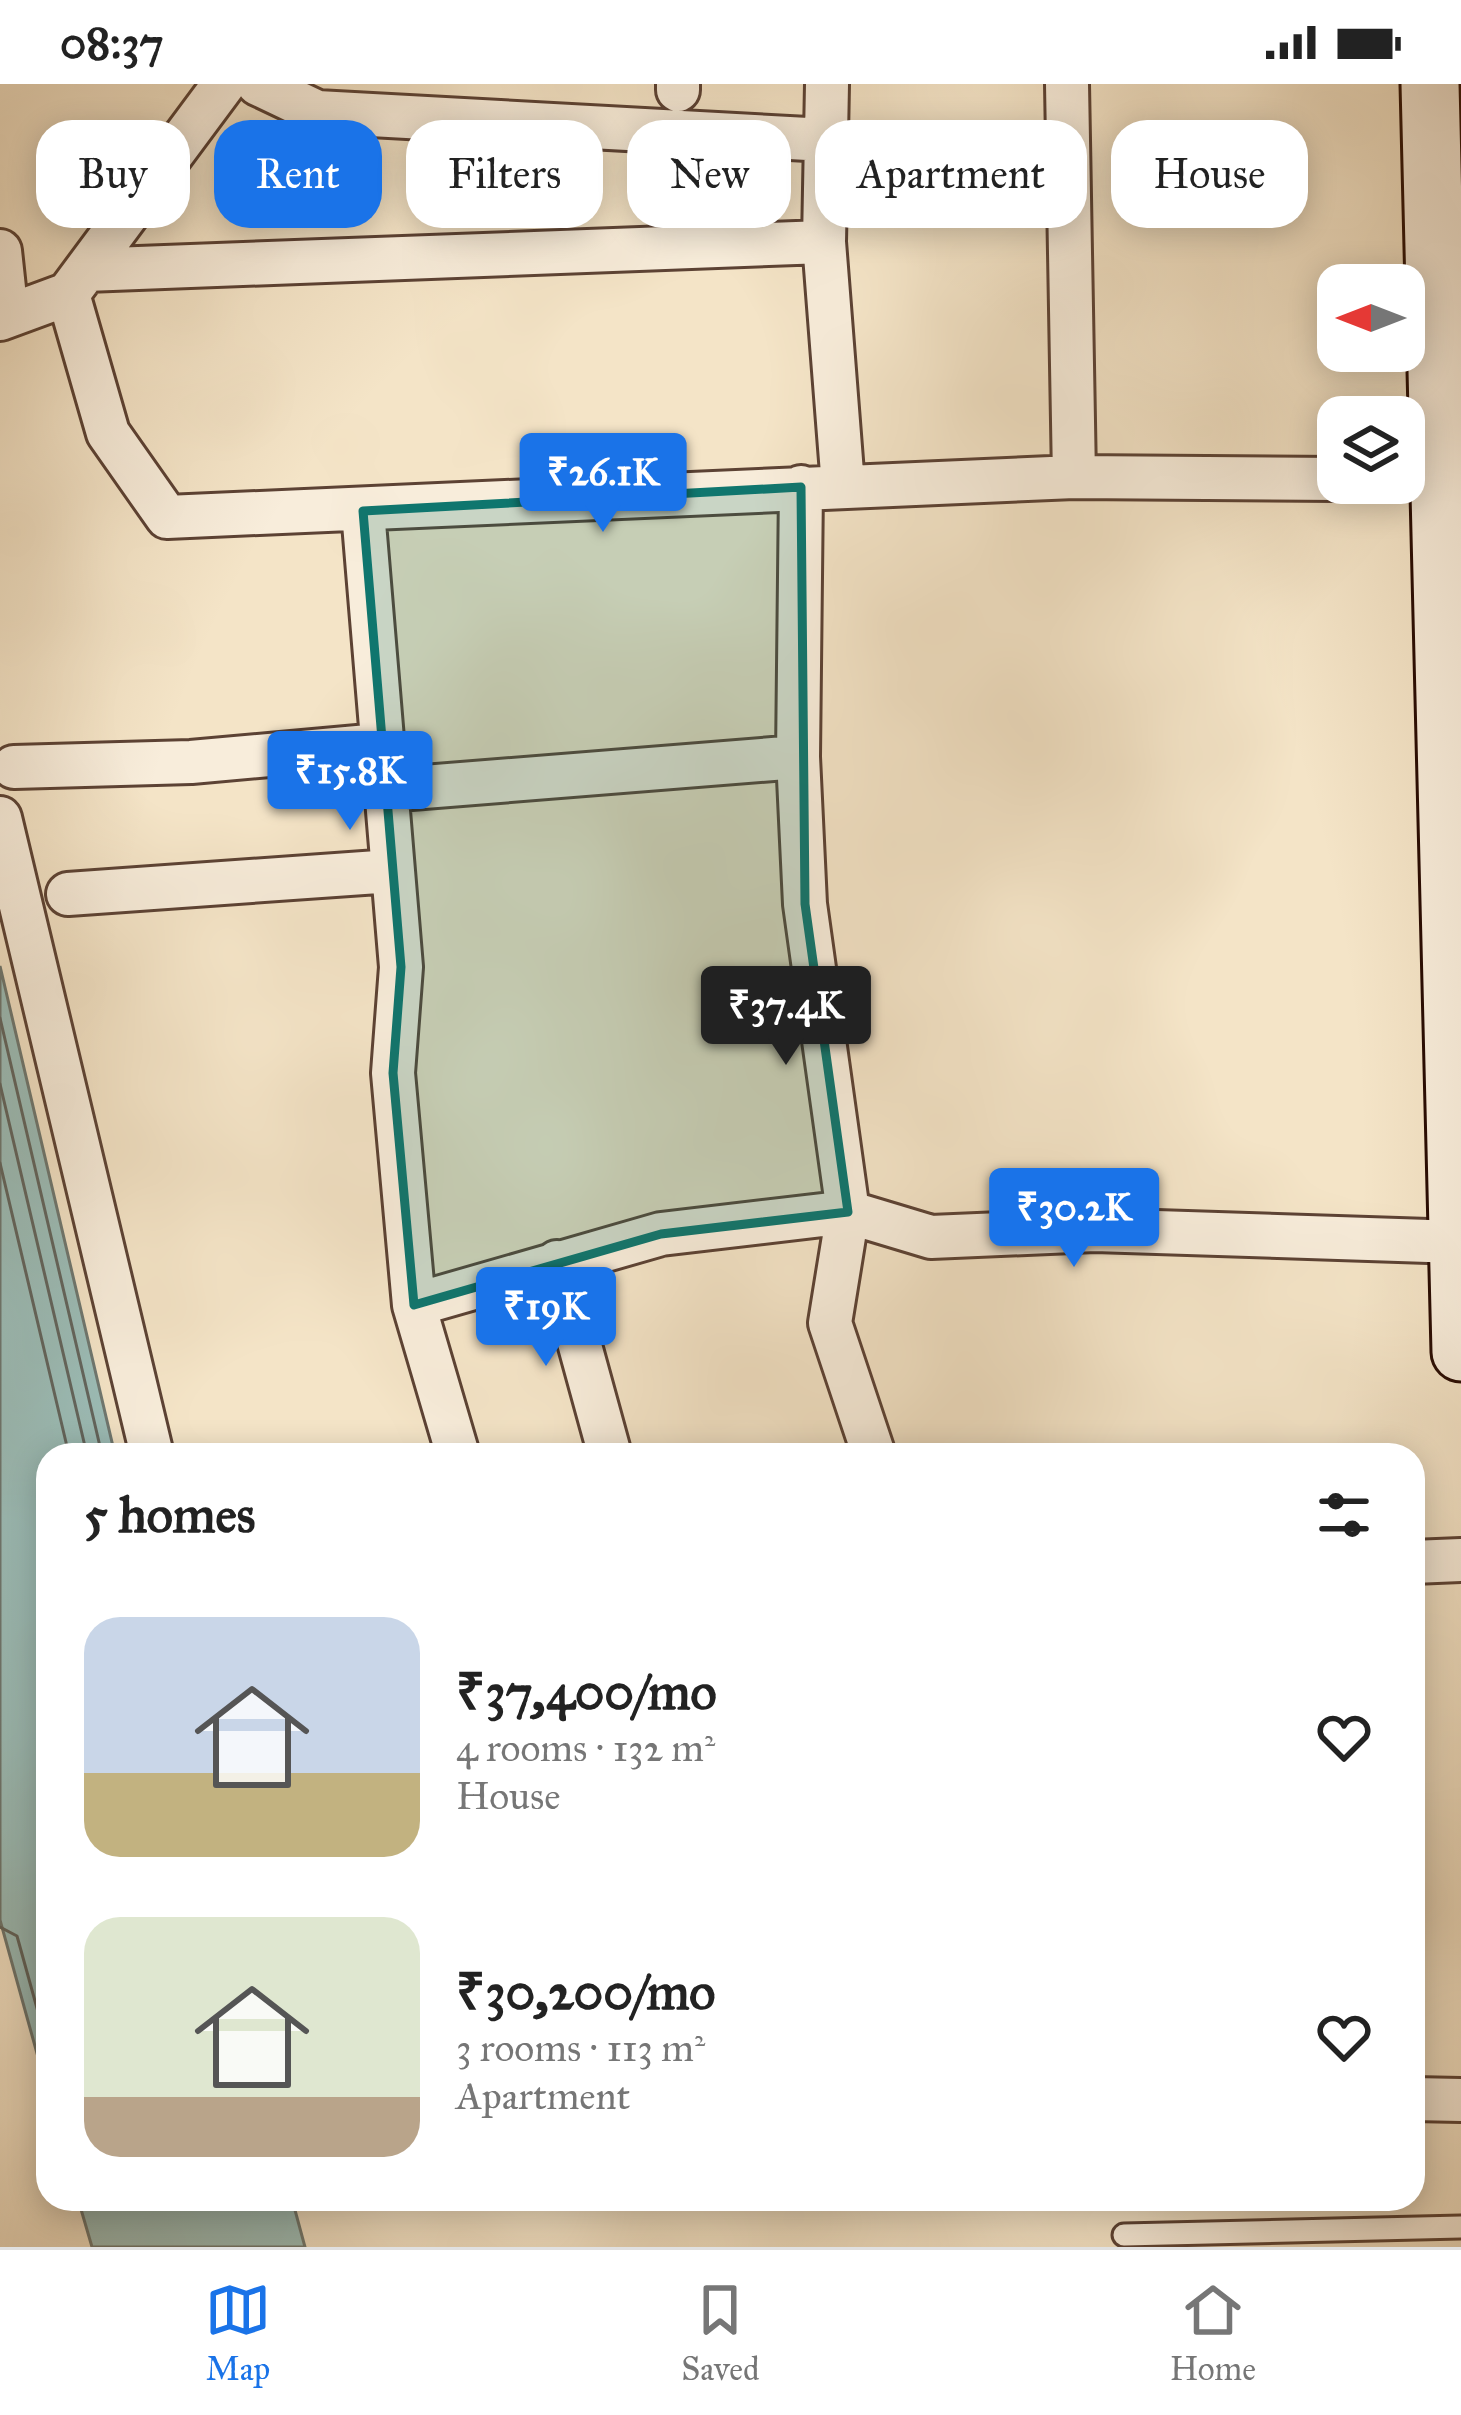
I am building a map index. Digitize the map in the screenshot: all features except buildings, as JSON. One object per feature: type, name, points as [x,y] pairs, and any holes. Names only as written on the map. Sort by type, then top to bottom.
[{"type":"main road","points":[[1423,396],[1430,84]]},
{"type":"main road","points":[[1423,504],[1456,929],[1461,1352]]},
{"type":"street","points":[[224,84],[77,282],[108,433],[167,517],[1074,477],[1317,479]]},
{"type":"street","points":[[258,84],[317,112],[815,139]]},
{"type":"street","points":[[826,120],[827,84]]},
{"type":"street","points":[[1067,84],[1074,477]]},
{"type":"street","points":[[824,228],[822,486],[798,757],[805,904],[848,1212],[830,1323],[870,1443]]},
{"type":"street","points":[[0,251],[4,317],[77,282],[824,242]]},
{"type":"street","points":[[363,511],[400,968],[393,1073],[414,1305],[454,1443]]},
{"type":"street","points":[[14,767],[191,762],[380,745]]},
{"type":"street","points":[[386,790],[798,757]]},
{"type":"street","points":[[0,818],[149,1443]]},
{"type":"street","points":[[68,895],[392,871]]},
{"type":"street","points":[[414,1305],[661,1234],[848,1212],[931,1237],[1095,1230],[1459,1242]]},
{"type":"street","points":[[557,1262],[607,1443]]},
{"type":"street","points":[[1425,1562],[1461,1560]]},
{"type":"street","points":[[1425,2099],[1461,2100]]},
{"type":"lane","points":[[1124,2235],[1461,2227]]},
{"type":"highlighted area","points":[[801,487],[805,904],[848,1212],[661,1234],[414,1305],[393,1073],[401,967],[363,511]]},
{"type":"water","points":[[0,966],[112,1443],[36,1443],[36,2050],[0,1920]]},
{"type":"water","points":[[82,2211],[295,2211],[305,2247],[92,2247]]}]
